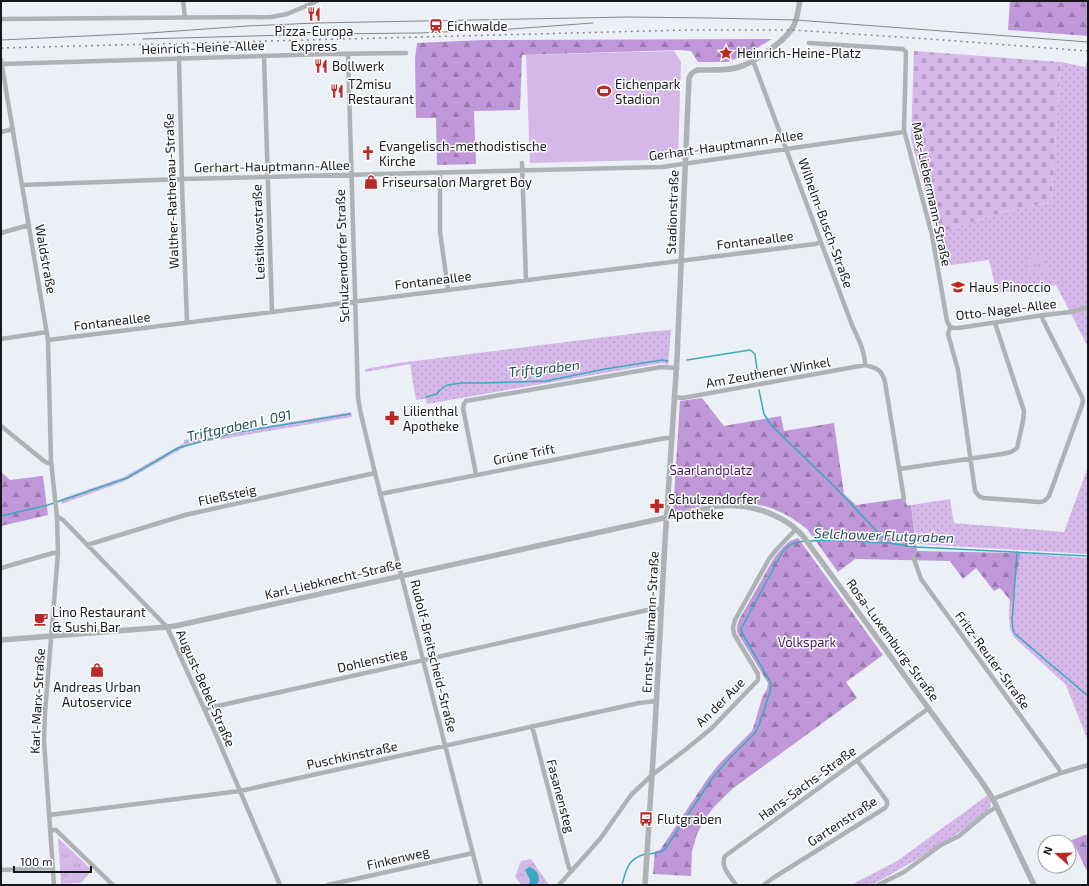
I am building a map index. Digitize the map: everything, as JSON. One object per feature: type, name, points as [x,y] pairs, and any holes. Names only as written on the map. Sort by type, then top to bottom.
[{"type":"street","points":[[183,1],[185,17]]},
{"type":"street","points":[[1,19],[279,16],[317,1]]},
{"type":"street","points":[[753,62],[777,45],[788,34],[798,15],[800,1]]},
{"type":"street","name":"Max-Liebermann-Straße","points":[[810,43],[903,49],[905,51],[904,132],[932,235],[946,321],[950,327],[948,334],[958,370],[975,491],[985,499],[1043,502],[1049,496],[1083,401],[1042,316]]},
{"type":"street","name":"Heinrich-Heine-Allee","points":[[1,62],[406,53]]},
{"type":"street","name":"Schulzendorfer Straße","points":[[348,54],[354,301],[358,397],[360,409]]},
{"type":"street","name":"Leistikowstraße","points":[[264,56],[272,312]]},
{"type":"street","name":"Walther-Rathenau-Straße","points":[[179,58],[187,322]]},
{"type":"street","name":"Waldstraße","points":[[1,62],[48,340],[51,463]]},
{"type":"street","name":"Stadionstraße","points":[[677,359],[688,84],[690,75],[697,70],[732,69],[753,62]]},
{"type":"street","name":"Wilhelm-Busch-Straße","points":[[753,62],[852,325],[864,353],[865,365]]},
{"type":"street","points":[[1,132],[13,129]]},
{"type":"street","name":"Gerhart-Hauptmann-Allee","points":[[22,185],[182,179],[351,176],[662,167],[904,132]]},
{"type":"street","points":[[522,163],[526,280]]},
{"type":"street","points":[[440,173],[440,232],[448,290]]},
{"type":"street","points":[[1,233],[29,225]]},
{"type":"street","name":"Fontaneallee","points":[[48,340],[815,244],[821,242]]},
{"type":"street","name":"Otto-Nagel-Allee","points":[[950,327],[958,328],[1071,312],[1088,307]]},
{"type":"street","points":[[899,469],[1002,454],[1014,451],[1017,448],[1019,444],[1024,408],[995,323]]},
{"type":"street","points":[[1,339],[47,332]]},
{"type":"street","name":"Ernst-Thälmann-Straße","points":[[646,885],[677,359]]},
{"type":"street","points":[[865,365],[877,369],[884,376],[904,500]]},
{"type":"street","name":"Am Zeuthener Winkel","points":[[675,397],[682,398],[694,396],[865,365]]},
{"type":"street","points":[[476,474],[463,408],[466,401],[661,367],[677,368]]},
{"type":"street","name":"Rudolf-Breitscheid-Straße","points":[[360,409],[380,494],[481,885]]},
{"type":"street","points":[[1,426],[44,461],[51,463],[57,517]]},
{"type":"street","name":"Grüne Trift","points":[[380,494],[476,474],[664,438],[672,438]]},
{"type":"street","name":"Fließsteig","points":[[87,545],[185,515],[375,473]]},
{"type":"street","name":"Rosa-Luxemburg-Straße","points":[[667,517],[718,506],[743,507],[769,513],[796,529],[811,546],[982,782],[993,799],[1034,885]]},
{"type":"street","name":"August-Bebel-Straße","points":[[57,517],[63,520],[167,627],[280,885]]},
{"type":"street","name":"Karl-Marx-Straße","points":[[54,885],[44,728],[58,552],[57,517]]},
{"type":"street","name":"Karl-Liebknecht-Straße","points":[[1,640],[167,627],[667,517]]},
{"type":"street","name":"An der Aue","points":[[652,775],[712,728],[758,680],[758,674],[734,634],[733,627],[735,620],[769,559],[796,529]]},
{"type":"street","points":[[1,568],[58,552]]},
{"type":"street","name":"Fritz-Reuter-Straße","points":[[913,556],[921,579],[1061,773]]},
{"type":"street","name":"Dohlenstieg","points":[[204,709],[652,609],[662,609]]},
{"type":"street","name":"Puschkinstraße","points":[[49,815],[240,791],[647,701],[657,701]]},
{"type":"street","name":"Hans-Sachs-Straße","points":[[736,885],[723,866],[725,856],[929,708]]},
{"type":"street","name":"Fasanensteg","points":[[532,726],[569,868],[572,871]]},
{"type":"street","name":"Gartenstraße","points":[[764,885],[885,808],[887,802],[857,760]]},
{"type":"street","points":[[993,799],[1061,773],[1088,765]]},
{"type":"street","points":[[559,885],[600,839],[630,795],[652,775]]},
{"type":"street","points":[[878,885],[904,872],[941,845],[959,836],[996,807]]},
{"type":"street","points":[[50,830],[56,830],[113,885]]},
{"type":"street","name":"Finkenweg","points":[[328,885],[473,853]]},
{"type":"street","points":[[1,870],[53,868]]},
{"type":"green space","points":[[1010,1],[1088,1],[1088,36],[1008,30]]},
{"type":"green space","points":[[772,39],[747,54],[728,62],[698,62],[691,51],[679,50],[522,55],[520,110],[474,111],[476,164],[437,165],[436,118],[416,118],[415,59],[417,43],[483,40]]},
{"type":"green space","name":"Eichenpark Stadion","points":[[674,51],[681,62],[678,158],[530,163],[526,55]]},
{"type":"green space","points":[[914,51],[1061,62],[1051,202],[1007,211],[936,233],[911,139]]},
{"type":"green space","points":[[1087,61],[1088,347],[1056,285],[997,293],[989,260],[943,266],[936,233],[1007,211],[1051,202],[1061,62],[1085,67]]},
{"type":"green space","points":[[1042,256],[1048,270],[1029,273],[1026,259]]},
{"type":"green space","points":[[671,330],[668,365],[662,363],[427,404],[426,399],[416,400],[410,364],[365,372],[365,369],[399,363]]},
{"type":"green space","name":"Saarlandplatz","points":[[702,398],[724,426],[781,416],[784,431],[834,423],[844,494],[856,505],[905,498],[907,506],[911,505],[917,551],[1021,553],[1009,616],[1010,600],[1000,588],[994,591],[976,568],[963,579],[950,561],[855,559],[838,572],[807,529],[797,521],[772,508],[748,503],[725,502],[673,513],[680,401]]},
{"type":"green space","points":[[351,412],[352,417],[192,444],[125,481],[62,504],[61,499],[124,477],[184,443],[184,440]]},
{"type":"green space","points":[[1088,467],[1088,554],[917,544],[911,505],[950,499],[954,523],[1064,532]]},
{"type":"green space","points":[[1,472],[10,480],[43,476],[48,515],[1,526]]},
{"type":"green space","name":"Volkspark","points":[[798,538],[883,655],[846,682],[857,698],[732,789],[713,808],[704,820],[697,834],[692,851],[691,876],[653,874],[655,851],[660,850],[719,764],[752,731],[768,683],[737,632],[737,626],[774,558],[790,541]]},
{"type":"green space","points":[[1021,553],[1088,558],[1088,741],[1066,685],[1013,636],[1010,629],[1009,616]]},
{"type":"green space","points":[[988,795],[991,801],[990,808],[963,830],[872,885],[851,885],[897,861]]},
{"type":"green space","points":[[1088,834],[1088,873],[1077,850],[1077,838]]},
{"type":"green space","points":[[58,838],[92,870],[81,883],[61,884]]},
{"type":"green space","points":[[531,859],[549,885],[522,885],[515,877],[521,861]]},
{"type":"water","points":[[529,867],[536,871],[539,876],[537,885],[529,885],[530,880],[525,870]]},
{"type":"waterway","name":"Triftgraben","points":[[687,360],[750,350],[755,354],[758,378]]},
{"type":"waterway","name":"Triftgraben","points":[[426,397],[437,394],[447,385],[461,383],[546,381],[605,369],[662,360],[668,361]]},
{"type":"waterway","name":"Triftgraben","points":[[759,390],[764,414],[771,425],[835,487],[888,543]]},
{"type":"waterway","name":"Triftgraben L 091","points":[[1,516],[48,505],[127,478],[178,448],[233,433],[350,414]]},
{"type":"waterway","name":"Selchower Flutgraben","points":[[810,541],[826,540],[888,543],[916,547],[1088,556]]},
{"type":"waterway","name":"Selchower Flutgraben","points":[[649,854],[661,852],[665,849],[711,780],[726,762],[755,733],[759,725],[770,692],[771,683],[741,629],[783,551],[791,544],[804,541]]},
{"type":"waterway","points":[[1017,552],[1012,621],[1013,630],[1015,634],[1088,696]]},
{"type":"waterway","name":"Selchower Flutgraben","points":[[622,885],[625,874],[631,862],[639,856],[645,854]]},
{"type":"tram line","points":[[1,40],[316,23],[629,17],[796,20],[1088,42]]},
{"type":"tram line","points":[[143,39],[420,33],[511,29],[593,23]]},
{"type":"railway","points":[[1,48],[687,30],[792,30],[1088,51]]},
{"type":"place","name":"Pizza-Europa Express","points":[[314,14]]},
{"type":"place","name":"Eichwalde","points":[[436,26]]},
{"type":"place","name":"Heinrich-Heine-Platz","points":[[726,53]]},
{"type":"place","name":"Bollwerk","points":[[321,66]]},
{"type":"place","name":"T2misu Restaurant","points":[[337,91]]},
{"type":"place","name":"Eichenpark Stadion","points":[[604,91]]},
{"type":"place","name":"Evangelisch-methodistische Kirche","points":[[368,153]]},
{"type":"place","name":"Friseursalon Margret Boy","points":[[371,182]]},
{"type":"place","name":"Haus Pinoccio","points":[[958,287]]},
{"type":"place","name":"Lilienthal Apotheke","points":[[392,418]]},
{"type":"place","name":"Schulzendorfer Apotheke","points":[[657,506]]},
{"type":"place","name":"Lino Restaurant & Sushi Bar","points":[[41,619]]},
{"type":"place","name":"Andreas Urban Autoservice","points":[[97,670]]},
{"type":"place","name":"Flutgraben","points":[[646,819]]}]
